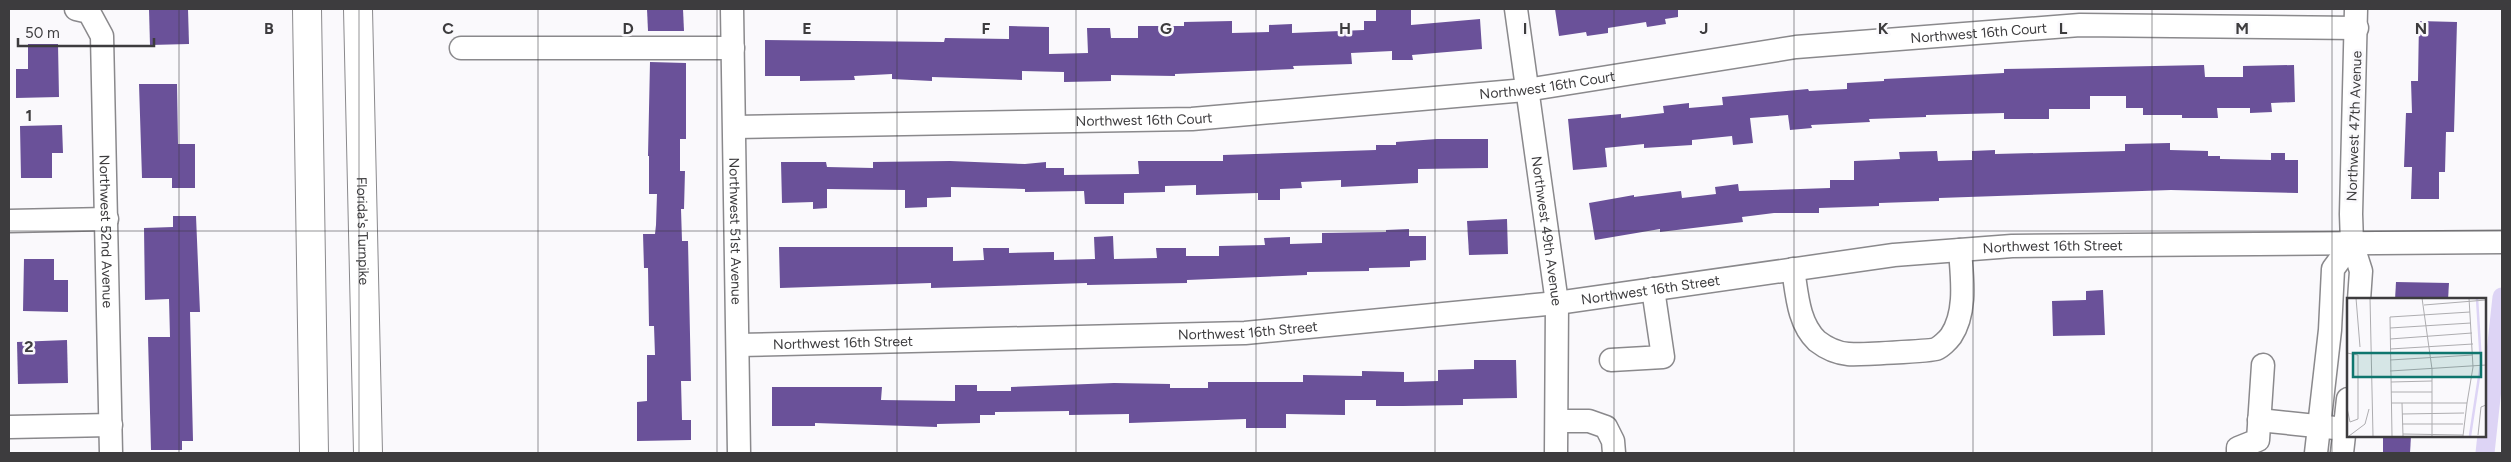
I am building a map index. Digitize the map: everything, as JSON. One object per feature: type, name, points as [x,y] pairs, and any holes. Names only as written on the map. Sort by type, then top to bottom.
[{"type":"highway","points":[[307,9],[314,453]]},
{"type":"highway","name":"Florida's Turnpike","points":[[358,9],[368,453]]},
{"type":"street","name":"Northwest 51st Avenue","points":[[732,9],[736,127],[739,453]]},
{"type":"street","name":"Northwest 49th Avenue","points":[[1516,9],[1557,303],[1556,453]]},
{"type":"street","name":"Northwest 52nd Avenue","points":[[82,11],[102,36],[111,453]]},
{"type":"street","name":"Northwest 16th Court","points":[[736,127],[1192,119],[1526,90],[1796,47],[2080,25],[2357,18]]},
{"type":"street","name":"Northwest 47th Avenue","points":[[2357,18],[2352,243],[2361,271],[2359,298]]},
{"type":"street","points":[[461,48],[733,48]]},
{"type":"street","points":[[9,221],[107,219]]},
{"type":"street","name":"Northwest 16th Street","points":[[738,346],[1245,333],[1557,303],[1894,255],[2012,246],[2502,242]]},
{"type":"street","points":[[2316,453],[2320,427],[2333,269],[2352,243]]},
{"type":"street","points":[[1793,270],[1801,314],[1808,330],[1818,342],[1832,350],[1850,354],[1936,349],[1949,338],[1957,325],[1961,312],[1960,250]]},
{"type":"street","points":[[1611,360],[1663,357],[1653,289]]},
{"type":"street","points":[[2261,438],[2263,364]]},
{"type":"street","points":[[2342,453],[2347,409]]},
{"type":"street","points":[[1556,421],[1590,421],[1606,427],[1613,440],[1614,453]]},
{"type":"street","points":[[9,427],[111,424]]},
{"type":"street","points":[[2238,453],[2238,448],[2261,438],[2320,427],[2345,429]]},
{"type":"building","points":[[149,9],[188,9],[189,44],[150,45]]},
{"type":"building","points":[[647,9],[683,9],[684,31],[648,31]]},
{"type":"building","points":[[1411,9],[1411,25],[1480,19],[1482,49],[1412,55],[1413,60],[1392,60],[1392,51],[1351,53],[1352,64],[1293,66],[1294,69],[1175,74],[1175,76],[1111,75],[1111,81],[1064,82],[1064,72],[1022,71],[1022,80],[932,77],[932,81],[892,79],[892,74],[854,76],[855,80],[800,81],[800,76],[765,76],[765,40],[944,42],[945,38],[1009,39],[1009,26],[1049,27],[1049,54],[1088,53],[1087,28],[1110,28],[1111,38],[1138,38],[1138,26],[1184,26],[1184,22],[1232,21],[1232,33],[1269,32],[1269,25],[1292,24],[1292,33],[1364,30],[1364,21],[1376,21],[1376,10]]},
{"type":"building","points":[[1555,9],[1678,9],[1678,17],[1665,19],[1666,24],[1647,27],[1646,22],[1608,28],[1608,33],[1587,36],[1586,32],[1559,36]]},
{"type":"building","points":[[2419,21],[2457,22],[2454,132],[2446,132],[2445,172],[2439,172],[2439,199],[2411,199],[2412,167],[2404,167],[2406,113],[2412,113],[2411,81],[2418,81]]},
{"type":"building","points":[[28,44],[58,44],[59,97],[16,98],[16,69],[28,69]]},
{"type":"building","points":[[650,62],[686,63],[686,139],[680,139],[680,171],[685,171],[684,209],[681,209],[682,241],[688,241],[691,381],[681,381],[682,420],[691,420],[691,440],[637,441],[637,402],[647,401],[647,355],[655,355],[654,326],[649,326],[648,268],[644,268],[643,234],[655,234],[656,225],[657,194],[649,194]]},
{"type":"building","points":[[2204,65],[2205,77],[2243,77],[2243,66],[2294,65],[2295,102],[2271,103],[2272,112],[2250,113],[2250,108],[2217,108],[2218,118],[2182,118],[2182,115],[2143,115],[2143,108],[2126,108],[2126,96],[2090,96],[2090,109],[2049,109],[2049,119],[2004,119],[2004,113],[1926,115],[1926,117],[1869,119],[1870,122],[1811,125],[1812,128],[1790,130],[1788,115],[1750,118],[1753,143],[1733,145],[1732,136],[1692,140],[1692,145],[1644,148],[1644,144],[1605,148],[1607,167],[1573,170],[1568,119],[1621,114],[1621,118],[1664,113],[1663,106],[1689,103],[1689,108],[1723,105],[1722,97],[1808,89],[1809,91],[1847,89],[1847,83],[1884,81],[1884,79],[2004,73],[2004,69]]},
{"type":"building","points":[[139,84],[177,84],[178,144],[195,144],[195,188],[172,188],[172,178],[142,178]]},
{"type":"building","points":[[62,125],[63,153],[52,153],[52,178],[21,178],[20,126]]},
{"type":"building","points":[[1437,139],[1488,139],[1488,168],[1418,169],[1418,183],[1341,187],[1341,180],[1301,182],[1302,188],[1280,189],[1280,200],[1258,200],[1258,193],[1196,195],[1196,185],[1165,186],[1165,192],[1124,193],[1124,204],[1085,204],[1084,191],[1025,192],[1025,189],[951,187],[951,197],[927,198],[927,207],[905,208],[905,190],[827,189],[827,208],[813,209],[813,202],[782,203],[781,162],[826,162],[827,167],[873,168],[873,162],[950,161],[1025,164],[1046,162],[1046,168],[1064,168],[1064,175],[1139,174],[1138,161],[1223,161],[1223,155],[1376,150],[1376,145],[1396,145],[1396,142]]},
{"type":"building","points":[[2170,143],[2170,150],[2208,151],[2208,156],[2220,156],[2220,159],[2271,160],[2271,153],[2285,153],[2285,160],[2298,160],[2298,193],[2171,190],[1939,198],[1939,201],[1879,203],[1879,206],[1819,208],[1819,213],[1774,213],[1742,217],[1743,222],[1660,232],[1660,229],[1595,240],[1589,203],[1634,195],[1634,197],[1681,191],[1682,198],[1716,194],[1715,187],[1738,184],[1739,191],[1830,188],[1830,180],[1854,180],[1854,161],[1900,159],[1899,152],[1937,151],[1938,161],[1972,160],[1972,151],[1995,150],[1995,154],[2125,151],[2125,144]]},
{"type":"building","points":[[173,216],[196,216],[200,312],[190,312],[193,441],[182,441],[182,450],[151,450],[148,337],[170,337],[169,299],[145,300],[144,228],[173,227]]},
{"type":"building","points":[[1507,219],[1508,254],[1469,255],[1467,221]]},
{"type":"building","points":[[1409,229],[1409,236],[1426,236],[1426,260],[1410,261],[1410,267],[1369,268],[1369,271],[1307,272],[1307,275],[1187,280],[1187,283],[1087,285],[1087,283],[931,288],[931,283],[780,288],[779,247],[953,247],[953,261],[984,260],[983,248],[1009,248],[1009,253],[1054,252],[1054,260],[1095,259],[1094,237],[1113,236],[1114,259],[1157,258],[1156,248],[1186,248],[1186,256],[1219,256],[1219,246],[1265,245],[1264,238],[1290,237],[1290,244],[1322,243],[1322,233],[1386,232],[1386,230]]},
{"type":"building","points":[[24,259],[54,259],[54,280],[68,280],[68,312],[23,311]]},
{"type":"building","points":[[2396,282],[2449,283],[2448,298],[2395,298]]},
{"type":"building","points":[[2103,290],[2105,335],[2053,336],[2052,301],[2086,300],[2086,291]]},
{"type":"building","points":[[67,340],[68,383],[18,384],[17,342]]},
{"type":"building","points":[[1474,360],[1516,360],[1517,398],[1463,399],[1463,405],[1403,406],[1376,406],[1376,400],[1345,400],[1345,415],[1286,414],[1286,428],[1246,428],[1246,419],[1129,423],[1129,414],[1069,415],[1069,411],[995,412],[995,415],[980,415],[980,423],[937,424],[937,427],[815,423],[815,426],[772,426],[772,387],[882,387],[881,400],[955,401],[955,385],[977,385],[977,391],[1011,391],[1011,387],[1114,383],[1170,384],[1170,388],[1208,388],[1208,382],[1303,382],[1303,375],[1362,376],[1362,371],[1404,372],[1404,382],[1438,381],[1438,370],[1474,369]]},
{"type":"building","points":[[2383,437],[2411,437],[2410,453],[2383,453]]},
{"type":"waterway","points":[[2485,453],[2502,297]]}]
